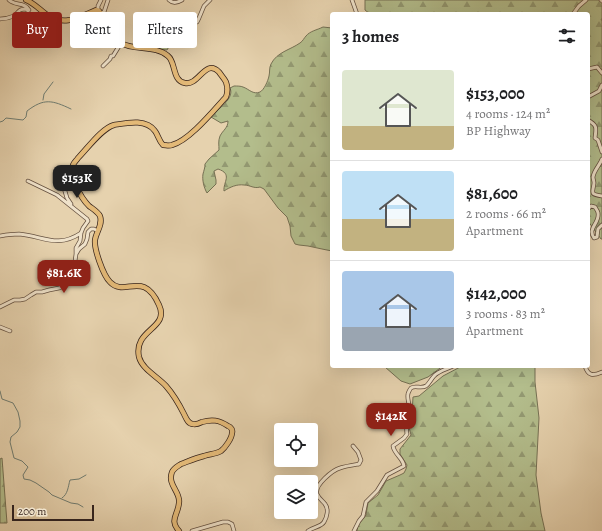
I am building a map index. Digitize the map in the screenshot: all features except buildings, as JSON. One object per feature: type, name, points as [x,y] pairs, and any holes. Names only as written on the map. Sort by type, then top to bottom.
[{"type":"highway","points":[[26,0],[56,20],[63,21],[74,19],[99,11]]},
{"type":"highway","points":[[125,46],[146,48],[166,54],[172,59],[176,75],[179,80],[186,84],[194,81],[205,70],[213,68],[220,73],[225,80],[228,91],[226,97],[193,132],[174,144],[168,146],[163,145],[160,142],[156,132],[148,124],[114,125],[104,130],[78,158],[73,167],[74,180],[78,191],[88,205],[100,215],[98,231],[95,238],[96,249],[103,270],[110,282],[121,288],[136,285],[144,287],[156,299],[161,310],[162,315],[159,321],[139,344],[139,355],[142,364],[166,385],[178,402],[189,423],[194,424],[209,420],[218,421],[230,427],[232,430],[232,435],[222,450],[217,453],[194,459],[176,467],[172,472],[172,483],[179,500],[174,523],[179,531]]},
{"type":"street","points":[[0,19],[13,16],[22,9],[29,10],[26,6],[10,2],[9,0]]},
{"type":"street","points":[[101,0],[98,6],[99,11],[104,12],[108,0]]},
{"type":"street","points":[[169,0],[175,3],[182,0]]},
{"type":"street","points":[[197,22],[204,6],[210,0]]},
{"type":"street","points":[[352,0],[356,12]]},
{"type":"street","points":[[574,12],[578,6],[586,0]]},
{"type":"street","points":[[103,66],[111,56],[113,56],[117,48]]},
{"type":"street","points":[[590,69],[597,67],[602,73]]},
{"type":"street","points":[[590,96],[599,91],[602,85]]},
{"type":"street","points":[[590,122],[596,126],[597,131],[595,138],[598,140],[602,152]]},
{"type":"street","points":[[602,159],[594,174],[592,189],[595,195],[602,196]]},
{"type":"street","points":[[0,307],[14,300],[25,299],[36,292],[42,292],[64,286],[73,276],[76,248],[80,241],[83,228],[88,221],[57,194],[28,181]]},
{"type":"street","points":[[64,188],[67,198],[82,215]]},
{"type":"street","points":[[590,207],[594,206],[598,213],[598,218],[592,232],[594,238],[597,236],[598,229],[602,225]]},
{"type":"street","points":[[76,254],[85,244],[88,232],[91,229],[98,231]]},
{"type":"street","points":[[0,236],[20,234],[59,242],[81,234]]},
{"type":"street","points":[[0,327],[10,331]]},
{"type":"street","points":[[354,531],[363,516],[366,502],[377,491],[387,475],[404,466],[403,461],[393,449],[393,446],[407,434],[406,429],[409,412],[408,393],[411,388],[427,386],[434,376],[449,368]]},
{"type":"street","points":[[585,368],[586,371],[593,375],[602,372]]},
{"type":"street","points":[[308,531],[324,522],[328,511],[327,505],[317,494],[321,483],[329,474],[340,468],[359,464],[361,460],[358,452],[353,446]]},
{"type":"street","points":[[192,531],[223,522],[232,524],[234,531]]},
{"type":"green space","points":[[365,0],[602,0],[602,239],[590,224],[590,12],[368,12],[365,10]]},
{"type":"green space","points":[[323,27],[330,28],[330,251],[295,244],[291,236],[287,217],[278,208],[264,189],[260,187],[256,188],[241,185],[234,186],[224,191],[226,176],[223,171],[218,169],[214,171],[216,184],[207,193],[203,179],[205,164],[219,150],[219,138],[228,123],[228,121],[221,123],[211,117],[228,100],[231,92],[230,88],[240,86],[253,92],[260,92],[267,83],[270,66],[274,60],[284,52],[300,43],[310,33]]},
{"type":"green space","points":[[155,48],[168,48],[167,50]]},
{"type":"green space","points":[[386,368],[440,368],[428,377],[410,384],[401,381]]},
{"type":"green space","points":[[458,368],[535,368],[539,418],[536,475],[545,531],[357,531],[358,525],[366,515],[368,503],[378,495],[386,481],[404,473],[406,469],[407,465],[400,454],[400,449],[411,435],[409,427],[412,414],[413,397],[419,396],[443,376]]},
{"type":"green space","points":[[2,458],[7,523],[0,523],[0,459]]},
{"type":"waterway","points":[[43,100],[44,94],[53,82]]},
{"type":"waterway","points":[[0,122],[6,118],[23,120],[26,117],[27,111],[43,102],[53,102],[71,109]]},
{"type":"waterway","points":[[0,391],[2,399],[13,403],[18,412],[20,427],[11,437],[10,442],[14,458],[22,461],[28,467],[23,475],[24,479],[36,483],[52,495],[83,507]]},
{"type":"waterway","points":[[62,498],[67,492],[70,480],[79,479],[86,475]]}]
